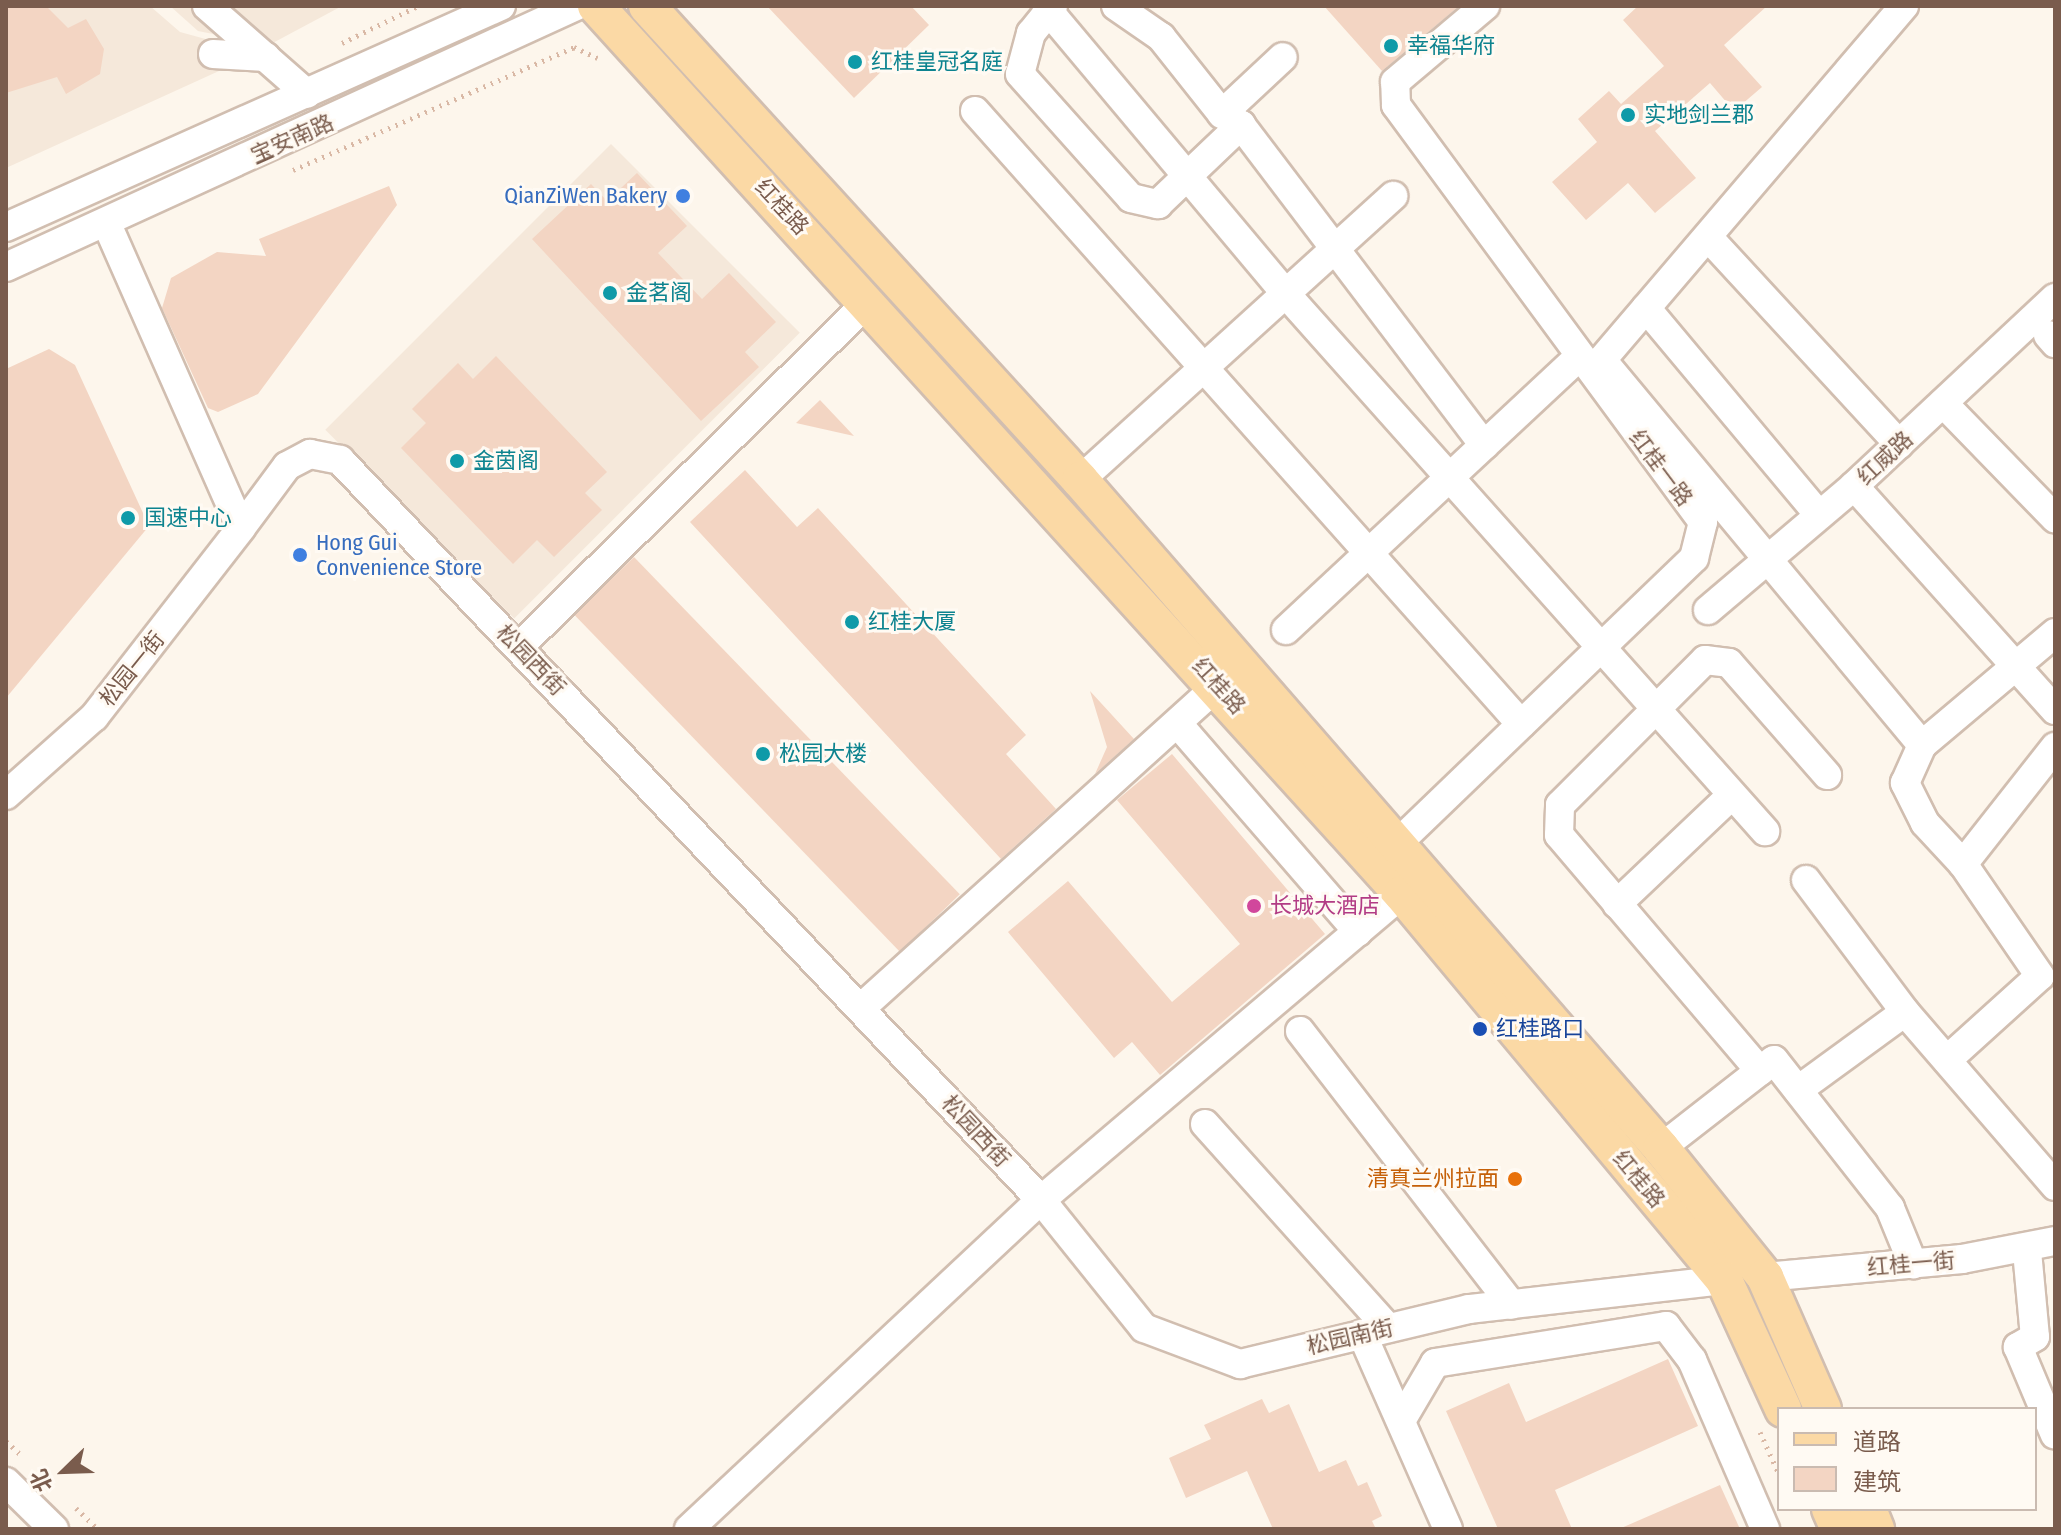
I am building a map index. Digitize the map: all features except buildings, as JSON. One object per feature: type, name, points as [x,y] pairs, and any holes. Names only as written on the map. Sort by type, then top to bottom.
[{"type":"main road","name":"红桂路","points":[[596,6],[1219,685],[1402,894],[1724,1280],[1782,1407]]},
{"type":"main road","name":"红桂路","points":[[647,6],[1080,480],[1400,841],[1661,1148],[1765,1277],[1822,1407]]},
{"type":"street","points":[[207,6],[307,94]]},
{"type":"street","name":"宝安南路","points":[[6,227],[501,6]]},
{"type":"street","name":"宝安南路","points":[[6,267],[576,6]]},
{"type":"street","points":[[1116,6],[1161,37],[1232,120],[1339,248],[1484,445]]},
{"type":"street","name":"红桂一路","points":[[1400,841],[1694,558],[1703,522],[1578,358],[1396,105],[1395,82],[1485,6]]},
{"type":"street","points":[[1904,6],[1602,360],[1922,745]]},
{"type":"street","points":[[1283,57],[1189,173],[1158,204],[1131,198],[1020,74],[1050,7],[1189,173],[1286,294],[1654,711],[1765,831]]},
{"type":"street","points":[[213,54],[266,57]]},
{"type":"street","points":[[975,111],[1521,724]]},
{"type":"street","points":[[1080,480],[1393,196]]},
{"type":"street","points":[[106,222],[241,528]]},
{"type":"street","points":[[1708,237],[1899,444]]},
{"type":"street","name":"红威路","points":[[1708,610],[1854,486],[2055,298]]},
{"type":"street","points":[[519,647],[869,301]]},
{"type":"street","points":[[1646,308],[1819,515]]},
{"type":"street","points":[[1286,630],[1371,555],[1578,358]]},
{"type":"street","points":[[1943,403],[2055,518]]},
{"type":"street","name":"松园西街","points":[[241,528],[287,466],[310,454],[340,460],[1041,1200]]},
{"type":"street","points":[[1854,486],[2021,668],[2055,710]]},
{"type":"street","name":"松园一街","points":[[6,795],[94,717],[241,528]]},
{"type":"street","points":[[1947,1060],[2040,976],[1963,864],[1925,823],[1905,783],[1922,745],[2021,668],[2055,633]]},
{"type":"street","points":[[1760,1071],[1559,835],[1560,805],[1705,660],[1729,663],[1827,775]]},
{"type":"street","points":[[861,1008],[1219,685]]},
{"type":"street","points":[[1178,724],[1358,932]]},
{"type":"street","points":[[1963,864],[2055,747]]},
{"type":"street","points":[[1617,904],[1732,795]]},
{"type":"street","points":[[1806,880],[1905,1012],[2055,1186]]},
{"type":"street","points":[[689,1529],[1041,1200],[1402,894]]},
{"type":"street","points":[[1798,1090],[1905,1012]]},
{"type":"street","points":[[1300,1031],[1512,1305]]},
{"type":"street","points":[[1661,1148],[1774,1060],[1890,1208],[1913,1264]]},
{"type":"street","points":[[1205,1124],[1375,1331],[1401,1421],[1448,1529]]},
{"type":"street","name":"松园南街","points":[[1041,1200],[1144,1328],[1240,1364],[1375,1331],[1512,1305],[1724,1280]]},
{"type":"street","name":"红桂一街","points":[[1765,1277],[2027,1251],[2055,1241]]},
{"type":"street","points":[[2027,1251],[2035,1337],[2018,1347],[2055,1435]]},
{"type":"street","points":[[1565,1298],[1570,1341]]},
{"type":"street","points":[[1401,1421],[1435,1363],[1666,1326],[1692,1360],[1765,1529]]},
{"type":"street","points":[[6,1482],[54,1529]]},
{"type":"path","points":[[338,45],[418,6]]},
{"type":"path","points":[[278,177],[574,47],[604,60]]},
{"type":"shaded area","points":[[6,6],[150,6],[180,32],[231,46],[219,71],[6,168]]},
{"type":"shaded area","points":[[170,6],[342,6],[269,45],[198,31]]},
{"type":"shaded area","points":[[611,144],[800,333],[514,618],[325,430]]},
{"type":"place","name":"幸福华府","points":[[1391,46]]},
{"type":"place","name":"红桂皇冠名庭","points":[[855,62]]},
{"type":"place","name":"实地剑兰郡","points":[[1628,115]]},
{"type":"place","name":"QianZiWen Bakery","points":[[683,196]]},
{"type":"place","name":"金茗阁","points":[[610,293]]},
{"type":"place","name":"金茵阁","points":[[457,461]]},
{"type":"place","name":"国速中心","points":[[128,518]]},
{"type":"place","name":"Hong Gui Convenience Store","points":[[300,555]]},
{"type":"place","name":"红桂大厦","points":[[852,622]]},
{"type":"place","name":"松园大楼","points":[[763,754]]},
{"type":"place","name":"长城大酒店","points":[[1254,906]]},
{"type":"place","name":"红桂路口","points":[[1480,1029]]},
{"type":"place","name":"清真兰州拉面","points":[[1515,1179]]}]
